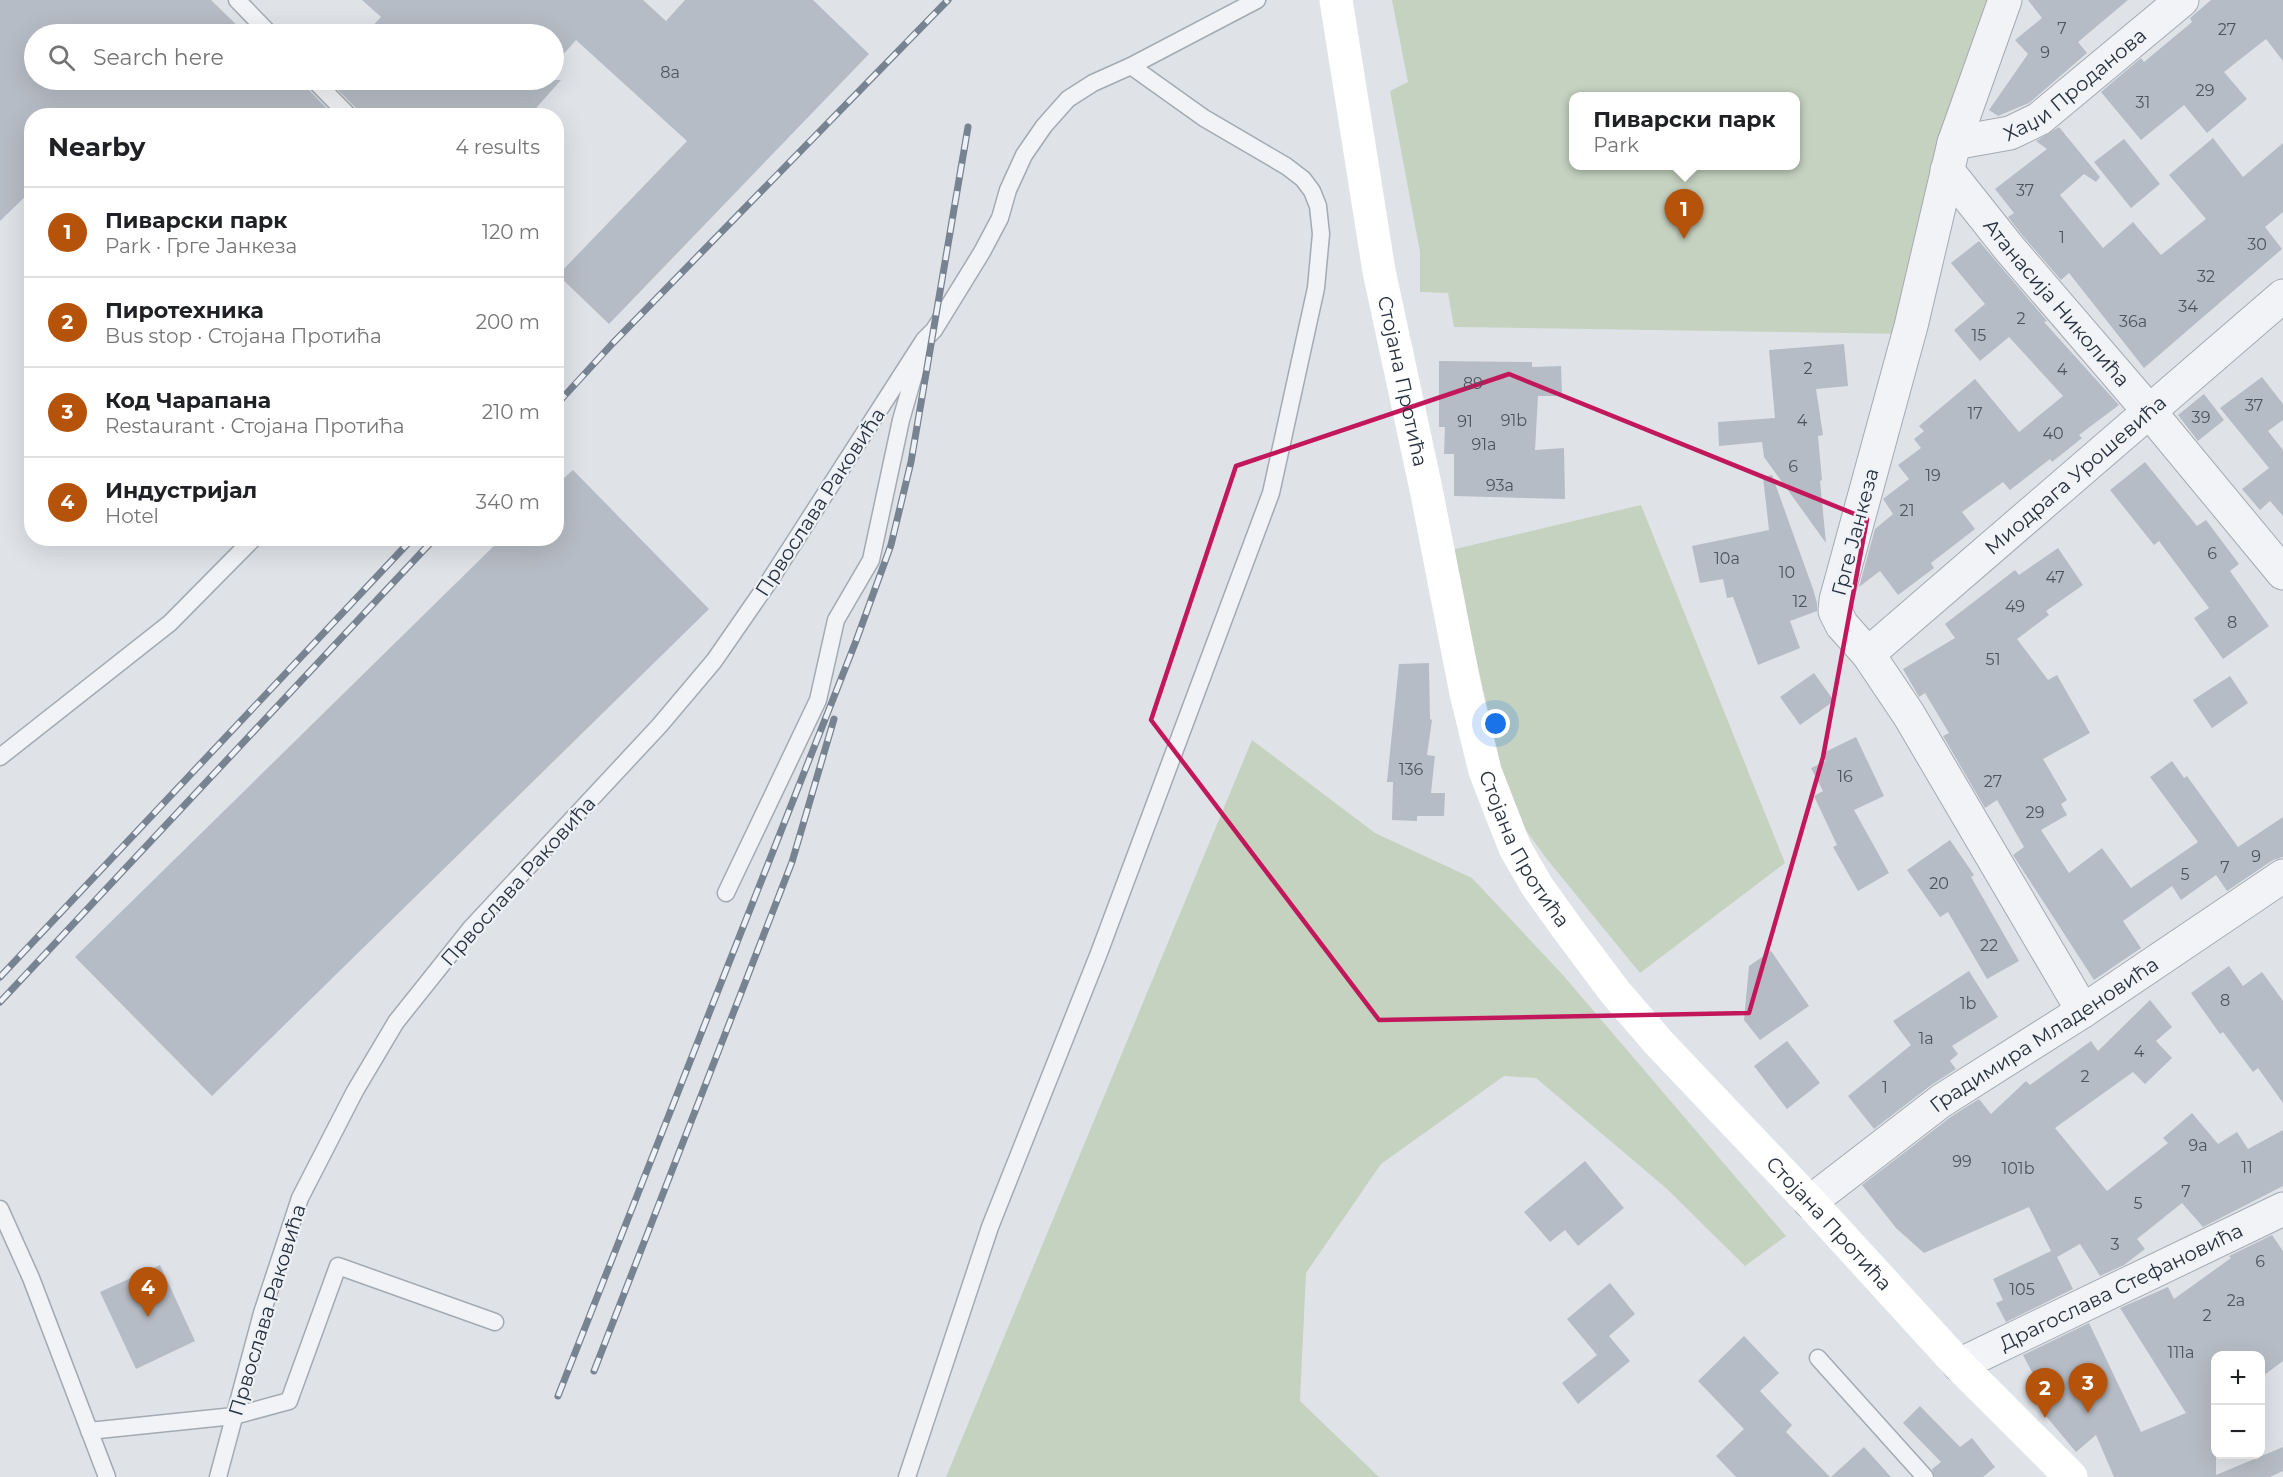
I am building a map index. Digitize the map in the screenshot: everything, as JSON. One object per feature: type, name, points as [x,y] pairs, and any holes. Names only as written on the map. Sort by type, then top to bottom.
[{"type":"main road","name":"Стојана Протића","points":[[1336,0],[1379,272],[1426,489],[1466,693],[1485,771],[1498,810],[1515,848],[1537,886],[1616,992],[1659,1043],[1810,1202],[1959,1365],[2071,1477]]},
{"type":"street","name":"Грге Јанкеза","points":[[2005,0],[1950,156],[1911,326],[1836,600],[1835,611],[1842,625],[1868,654],[1909,715],[2083,1011]]},
{"type":"street","name":"Хаџи Проданова","points":[[1950,156],[2010,134],[2039,119],[2182,0]]},
{"type":"street","name":"Атанасија Николића","points":[[1950,156],[2009,248],[2149,411],[2283,573]]},
{"type":"street","name":"Миодрага Урошевића","points":[[1868,654],[2283,296]]},
{"type":"street","name":"Градимира Младеновића","points":[[1810,1202],[1941,1101],[2083,1011],[2283,876]]},
{"type":"street","name":"Драгослава Стефановића","points":[[1959,1365],[2283,1209]]},
{"type":"lane","name":"Првослава Раковића","points":[[218,1477],[262,1313],[300,1198],[355,1091],[396,1022],[471,928],[660,725],[714,661],[768,583],[924,340],[934,330],[982,252],[1000,218],[1008,190],[1024,155],[1044,126],[1068,99],[1093,83],[1131,66],[1257,0]]},
{"type":"lane","points":[[242,2],[261,24]]},
{"type":"lane","points":[[907,1477],[990,1227],[1112,920],[1271,493],[1316,288],[1322,234],[1318,206],[1308,185],[1286,166],[1204,118],[1131,66]]},
{"type":"lane","points":[[324,90],[341,108]]},
{"type":"lane","name":"Првослава Раковића","points":[[726,893],[818,700],[836,620],[871,560],[901,420],[924,340]]},
{"type":"lane","points":[[0,757],[170,623],[246,546]]},
{"type":"lane","points":[[0,1209],[32,1278],[107,1477]]},
{"type":"lane","points":[[89,1431],[234,1416],[290,1401],[338,1266],[495,1322]]},
{"type":"lane","points":[[1818,1358],[1925,1477]]},
{"type":"highlighted area","points":[[1509,374],[1867,519],[1823,757],[1749,1013],[1379,1020],[1151,720],[1236,466]]},
{"type":"green space","points":[[1392,0],[2006,0],[1908,334],[1454,327],[1448,293],[1420,292],[1420,252],[1390,91],[1408,82]]},
{"type":"green space","points":[[1641,505],[1785,863],[1640,973],[1546,858],[1511,810],[1451,550]]},
{"type":"green space","points":[[1252,740],[1375,833],[1472,878],[1562,974],[1786,1236],[1745,1266],[1666,1188],[1536,1078],[1504,1076],[1381,1164],[1306,1273],[1300,1401],[1379,1477],[946,1477]]},
{"type":"building","points":[[0,0],[211,0],[236,24],[24,24],[24,90],[309,90],[326,108],[24,108],[24,198],[0,221]]},
{"type":"building","points":[[362,0],[643,0],[666,21],[685,0],[813,0],[869,54],[609,324],[564,281],[564,269],[687,141],[576,40],[564,54],[564,24],[374,24],[381,17]]},
{"type":"building","points":[[2028,0],[2128,0],[2078,42],[2087,53],[2029,103],[1998,116],[1989,110],[2028,54],[2015,40],[2042,18]]},
{"type":"building","points":[[2211,0],[2283,0],[2283,61],[2266,39],[2224,72],[2247,99],[2207,133],[2184,105],[2141,140],[2101,92],[2141,58],[2144,62],[2192,22],[2190,18]]},
{"type":"building","points":[[338,90],[552,90],[536,108],[356,108]]},
{"type":"building","points":[[2059,127],[2100,177],[2096,182],[2084,174],[2060,195],[2103,248],[2133,222],[2161,255],[2206,219],[2169,175],[2213,138],[2243,177],[2283,143],[2283,212],[2265,227],[2282,249],[2144,368],[2069,273],[2061,280],[2023,236],[2008,217],[2014,213],[1995,189],[2047,149],[2036,141]]},
{"type":"building","points":[[2124,139],[2160,184],[2131,208],[2094,162]]},
{"type":"building","points":[[1979,241],[2047,321],[2044,322],[2119,405],[2079,435],[2082,438],[2052,462],[2050,459],[2010,490],[2003,482],[1962,512],[1975,529],[1931,563],[1934,568],[1898,595],[1880,571],[1859,587],[1875,529],[1893,514],[1883,499],[1909,479],[1898,465],[1921,448],[1914,439],[1924,431],[1919,426],[1975,379],[2019,432],[2063,396],[2009,337],[1980,361],[1954,330],[1985,304],[1951,263]]},
{"type":"building","points":[[1844,344],[1848,386],[1816,389],[1823,435],[1818,436],[1826,543],[1764,457],[1762,442],[1719,446],[1718,422],[1775,418],[1769,350]]},
{"type":"building","points":[[1439,361],[1532,362],[1532,367],[1561,366],[1562,396],[1538,396],[1535,450],[1564,448],[1565,499],[1454,496],[1454,454],[1444,454],[1445,427],[1439,427]]},
{"type":"building","points":[[2262,377],[2283,404],[2283,420],[2268,431],[2283,450],[2283,516],[2270,501],[2260,510],[2242,489],[2269,468],[2220,408]]},
{"type":"building","points":[[2204,394],[2224,420],[2198,441],[2178,415]]},
{"type":"building","points":[[2145,462],[2197,526],[2206,520],[2239,564],[2230,571],[2269,626],[2223,659],[2194,618],[2209,608],[2159,541],[2154,545],[2110,490]]},
{"type":"building","points":[[573,470],[709,609],[212,1096],[75,957],[494,546],[564,546],[564,478]]},
{"type":"building","points":[[1772,475],[1813,589],[1817,611],[1790,621],[1800,648],[1758,665],[1733,597],[1727,598],[1723,579],[1700,583],[1692,546],[1769,530],[1763,477]]},
{"type":"building","points":[[2058,548],[2083,585],[2046,611],[2049,615],[2017,639],[2048,680],[2057,675],[2090,733],[2043,759],[2067,800],[2061,804],[2067,815],[2041,830],[2069,873],[2102,848],[2131,888],[2198,842],[2150,777],[2172,761],[2184,778],[2187,776],[2238,847],[2283,817],[2283,857],[2273,860],[2227,891],[2216,875],[2181,900],[2172,886],[2123,921],[2141,948],[2094,980],[2013,855],[2024,847],[1997,800],[1985,808],[1943,736],[1949,733],[1925,693],[1919,697],[1903,669],[1955,638],[1945,624],[2015,570],[2019,575]]},
{"type":"building","points":[[1429,663],[1430,719],[1432,720],[1427,755],[1435,756],[1431,793],[1445,793],[1444,816],[1417,816],[1417,821],[1392,820],[1393,782],[1387,782],[1399,664]]},
{"type":"building","points":[[1814,673],[1834,701],[1800,725],[1780,697]]},
{"type":"building","points":[[2230,676],[2248,703],[2212,728],[2193,700]]},
{"type":"building","points":[[1856,737],[1884,796],[1854,810],[1889,873],[1858,891],[1833,847],[1837,845],[1814,796],[1823,791],[1811,768],[1826,761],[1821,754]]},
{"type":"building","points":[[1950,840],[1974,875],[1971,877],[2019,961],[1987,979],[1948,912],[1940,917],[1907,870]]},
{"type":"building","points":[[1771,951],[1809,1006],[1760,1040],[1744,1020],[1749,966]]},
{"type":"building","points":[[2229,966],[2243,986],[2262,972],[2283,1001],[2283,1103],[2258,1068],[2253,1072],[2223,1032],[2220,1034],[2191,993]]},
{"type":"building","points":[[1969,971],[1998,1017],[1952,1046],[1958,1054],[1950,1061],[1956,1069],[1874,1129],[1848,1096],[1911,1045],[1893,1021]]},
{"type":"building","points":[[2150,1000],[2172,1027],[2156,1041],[2172,1058],[2145,1084],[2133,1072],[2055,1128],[2107,1191],[2168,1143],[2163,1138],[2192,1113],[2218,1144],[2237,1132],[2248,1149],[2283,1130],[2283,1186],[2203,1227],[2182,1203],[2137,1239],[2145,1249],[2124,1265],[2100,1276],[2080,1244],[2057,1257],[2073,1289],[2006,1322],[1996,1303],[2003,1300],[1993,1279],[2051,1251],[2029,1207],[1924,1253],[1896,1228],[1862,1185],[1952,1116],[1979,1099],[1991,1114],[2026,1081],[2030,1085],[2091,1041],[2098,1051]]},
{"type":"building","points":[[1787,1041],[1820,1083],[1787,1109],[1754,1066]]},
{"type":"building","points":[[1585,1161],[1624,1208],[1578,1246],[1565,1230],[1550,1242],[1524,1212]]},
{"type":"building","points":[[2272,1235],[2283,1251],[2283,1361],[2265,1374],[2265,1351],[2211,1351],[2211,1459],[2216,1459],[2216,1475],[2254,1459],[2265,1459],[2265,1455],[2283,1447],[2283,1471],[2270,1477],[2114,1477],[2096,1435],[2076,1452],[2040,1409],[2048,1403],[2023,1355],[2089,1323],[2141,1432],[2186,1413],[2120,1308],[2168,1287],[2174,1299],[2231,1258],[2229,1256]]},
{"type":"building","points":[[160,1265],[195,1341],[136,1369],[100,1292]]},
{"type":"building","points":[[1610,1283],[1635,1314],[1609,1336],[1630,1361],[1578,1404],[1562,1383],[1597,1355],[1567,1319]]},
{"type":"building","points":[[1744,1336],[1779,1373],[1760,1391],[1792,1425],[1786,1432],[1830,1477],[1736,1477],[1716,1456],[1744,1429],[1698,1381]]},
{"type":"building","points":[[1920,1406],[1960,1447],[1972,1438],[1995,1467],[1983,1477],[1935,1477],[1932,1469],[1941,1462],[1903,1423]]},
{"type":"building","points":[[1864,1447],[1891,1477],[1831,1477]]},
{"type":"railway","points":[[564,396],[612,344],[948,0]]},
{"type":"railway","points":[[558,1396],[856,641],[891,545],[911,462],[968,127]]},
{"type":"railway","points":[[0,977],[405,546]]},
{"type":"railway","points":[[0,1002],[428,546]]},
{"type":"railway","points":[[594,1371],[792,862],[834,719]]},
{"type":"place","name":"Пиварски парк","points":[[1684,239]]},
{"type":"place","name":"Индустријал","points":[[148,1317]]},
{"type":"place","name":"Код Чарапана","points":[[2088,1413]]},
{"type":"place","name":"Пиротехника","points":[[2045,1418]]}]
